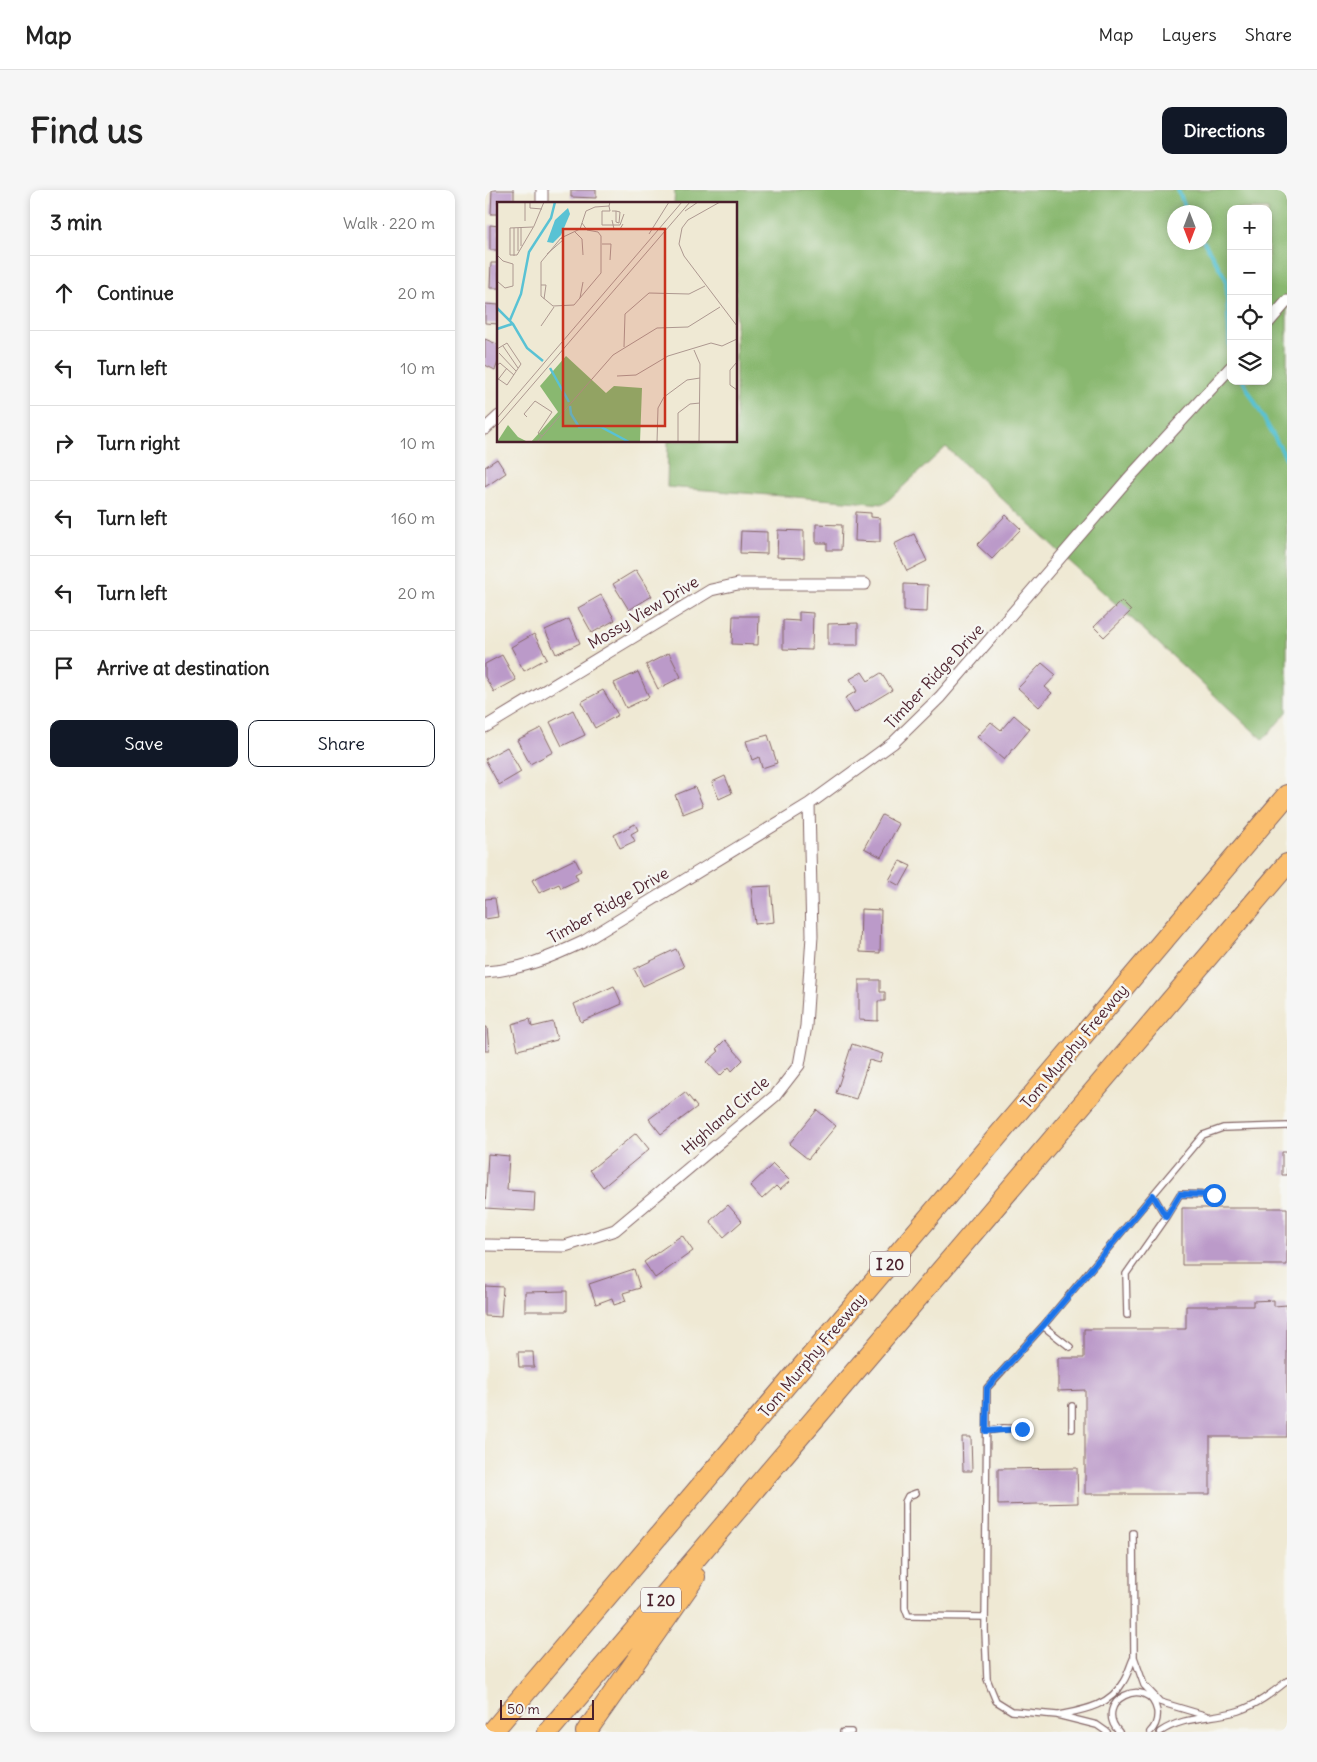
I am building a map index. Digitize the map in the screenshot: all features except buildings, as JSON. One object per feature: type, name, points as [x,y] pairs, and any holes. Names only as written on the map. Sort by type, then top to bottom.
[{"type":"highway","name":"Tom Murphy Freeway","points":[[492,1732],[1287,795]]},
{"type":"highway","name":"I 20","points":[[548,1732],[1287,864]]},
{"type":"highway","points":[[586,1732],[773,1468]]},
{"type":"street","points":[[1272,318],[1287,301]]},
{"type":"street","name":"Timber Ridge Drive","points":[[485,972],[509,971],[546,959],[583,942],[809,804],[893,744],[940,698],[1128,479],[1227,371]]},
{"type":"street","points":[[485,429],[497,418]]},
{"type":"street","name":"Mossy View Drive","points":[[485,727],[711,590],[738,584],[865,584]]},
{"type":"street","name":"Highland Circle","points":[[485,1245],[565,1246],[615,1230],[775,1096],[799,1065],[806,1026],[812,936],[809,804]]},
{"type":"lane","points":[[1107,1732],[1097,1726],[1057,1715],[1012,1711],[996,1701],[987,1679],[985,1617],[987,1388],[1043,1326],[1203,1135],[1223,1128],[1287,1126]]},
{"type":"lane","points":[[1127,1315],[1126,1274],[1180,1194],[1214,1195]]},
{"type":"lane","points":[[1153,1195],[1166,1217]]},
{"type":"lane","points":[[1043,1326],[1070,1347]]},
{"type":"lane","points":[[1072,1406],[1072,1429]]},
{"type":"lane","points":[[986,1431],[1003,1428],[1027,1429]]},
{"type":"lane","points":[[916,1493],[908,1496],[905,1502],[905,1608],[908,1616],[985,1617]]},
{"type":"lane","points":[[1113,1732],[1113,1698],[1124,1681],[1133,1656],[1133,1533]]},
{"type":"lane","points":[[1133,1656],[1144,1684],[1160,1702],[1207,1716]]},
{"type":"lane","points":[[1159,1732],[1170,1725],[1237,1711],[1264,1699],[1287,1681]]},
{"type":"lane","points":[[1140,1693],[1147,1696],[1156,1707]]},
{"type":"lane","points":[[1057,1715],[1085,1709],[1125,1694],[1153,1694]]},
{"type":"lane","points":[[1114,1705],[1125,1694]]},
{"type":"lane","points":[[1152,1731],[1157,1714],[1153,1694]]},
{"type":"lane","points":[[1113,1723],[1119,1732]]},
{"type":"lane","points":[[843,1732],[851,1732]]},
{"type":"green space","points":[[675,190],[1287,190],[1287,712],[1263,740],[946,447],[884,504],[667,487],[668,442],[737,442],[737,202],[674,202]]},
{"type":"waterway","points":[[1178,190],[1184,205]]},
{"type":"waterway","points":[[1209,250],[1226,279],[1229,340]]},
{"type":"waterway","points":[[1245,385],[1287,460]]},
{"type":"route","points":[[1022,1429],[1003,1428],[986,1431],[987,1388],[1043,1326],[1153,1195],[1166,1217],[1180,1194],[1214,1195]]}]
